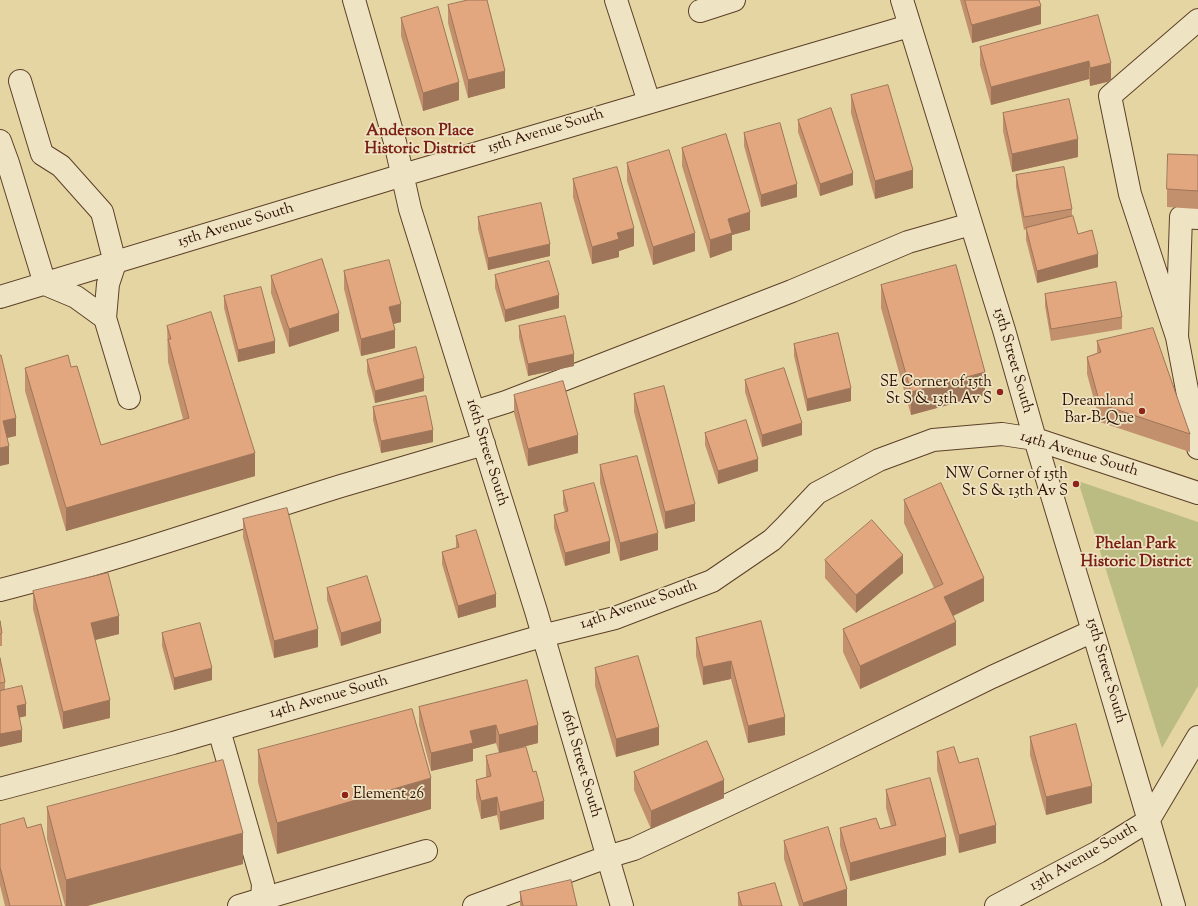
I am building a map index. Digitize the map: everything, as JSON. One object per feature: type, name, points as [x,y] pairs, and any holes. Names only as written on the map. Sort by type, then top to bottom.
[{"type":"street","name":"16th Street South","points":[[354,0],[396,142],[410,208],[536,611],[542,636],[622,906]]},
{"type":"street","points":[[616,0],[649,102]]},
{"type":"street","points":[[700,11],[734,0]]},
{"type":"street","name":"15th Street South","points":[[902,0],[1004,330],[1174,906]]},
{"type":"street","points":[[1198,20],[1110,96],[1130,194],[1177,337],[1198,448]]},
{"type":"street","name":"15th Avenue South","points":[[0,298],[403,175],[909,26]]},
{"type":"street","points":[[20,81],[42,154],[61,166],[102,212],[115,263],[108,284],[105,318],[129,398]]},
{"type":"street","points":[[0,141],[45,284],[76,297],[105,318]]},
{"type":"street","points":[[1177,337],[1181,217],[1198,218]]},
{"type":"street","points":[[474,412],[506,402],[792,291],[908,242],[971,224]]},
{"type":"street","name":"14th Avenue South","points":[[0,789],[219,730],[542,636],[615,618],[712,582],[772,540],[817,493],[879,460],[933,440],[1002,434],[1035,439],[1198,493]]},
{"type":"street","points":[[0,590],[56,575],[211,528],[341,486],[484,444]]},
{"type":"street","points":[[474,906],[607,857],[634,849],[817,763],[992,677],[1093,631]]},
{"type":"street","points":[[219,730],[263,884],[262,899]]},
{"type":"street","name":"13th Avenue South","points":[[996,906],[1098,852],[1148,821],[1198,736]]},
{"type":"street","points":[[239,906],[426,851]]},
{"type":"green space","points":[[1078,481],[1198,522],[1198,686],[1162,748]]},
{"type":"building","points":[[468,0],[487,0],[505,71],[468,80],[448,5]]},
{"type":"building","points":[[965,0],[1039,0],[1041,6],[972,25]]},
{"type":"building","points":[[438,7],[459,82],[423,93],[401,18]]},
{"type":"building","points":[[1098,15],[1111,63],[1090,68],[1089,61],[991,87],[980,47]]},
{"type":"building","points":[[888,85],[913,170],[875,181],[851,95]]},
{"type":"building","points":[[1069,99],[1078,139],[1012,154],[1003,113]]},
{"type":"building","points":[[831,108],[853,173],[820,184],[798,120]]},
{"type":"building","points":[[780,123],[797,184],[761,195],[744,133]]},
{"type":"building","points":[[726,134],[750,212],[728,219],[732,233],[710,240],[682,148]]},
{"type":"building","points":[[669,150],[695,233],[653,247],[627,163]]},
{"type":"building","points":[[1168,154],[1198,155],[1198,191],[1167,189]]},
{"type":"building","points":[[617,167],[634,228],[617,233],[619,239],[592,247],[573,179]]},
{"type":"building","points":[[1064,167],[1072,209],[1024,217],[1016,175]]},
{"type":"building","points":[[541,203],[550,244],[488,258],[478,217]]},
{"type":"building","points":[[1073,216],[1078,234],[1092,230],[1098,254],[1037,271],[1026,228]]},
{"type":"building","points":[[322,259],[339,313],[289,329],[271,276]]},
{"type":"building","points":[[389,260],[401,304],[389,307],[395,330],[361,339],[344,271]]},
{"type":"building","points":[[549,261],[559,295],[505,310],[495,275]]},
{"type":"building","points":[[956,265],[985,372],[911,392],[881,285]]},
{"type":"building","points":[[1116,282],[1122,317],[1051,329],[1045,294]]},
{"type":"building","points":[[261,287],[275,341],[238,350],[224,296]]},
{"type":"building","points":[[211,312],[255,453],[66,508],[25,368],[68,355],[71,367],[77,366],[101,445],[189,418],[168,339],[171,339],[167,326]]},
{"type":"building","points":[[565,316],[574,354],[528,364],[519,326]]},
{"type":"building","points":[[1153,328],[1190,434],[1100,404],[1087,357],[1101,352],[1097,341]]},
{"type":"building","points":[[838,333],[851,388],[807,399],[794,344]]},
{"type":"building","points":[[416,347],[424,378],[375,391],[367,360]]},
{"type":"building","points":[[0,355],[16,418],[3,421],[9,446],[0,448]]},
{"type":"building","points":[[784,368],[802,423],[762,435],[745,380]]},
{"type":"building","points":[[563,381],[578,435],[528,449],[514,395]]},
{"type":"building","points":[[664,386],[695,504],[665,512],[634,394]]},
{"type":"building","points":[[426,396],[433,430],[381,441],[373,407]]},
{"type":"building","points":[[746,420],[758,459],[718,471],[705,433]]},
{"type":"building","points":[[637,456],[658,533],[620,543],[600,465]]},
{"type":"building","points":[[594,483],[610,541],[565,553],[554,515],[568,511],[563,491]]},
{"type":"building","points":[[941,483],[984,578],[944,597],[956,622],[860,666],[843,629],[943,584],[904,500]]},
{"type":"building","points":[[287,508],[318,629],[274,641],[243,519]]},
{"type":"building","points":[[872,520],[903,555],[856,595],[825,560]]},
{"type":"building","points":[[476,530],[496,594],[458,606],[442,552],[459,547],[456,536]]},
{"type":"building","points":[[108,573],[119,616],[91,623],[110,700],[63,712],[33,591]]},
{"type":"building","points":[[367,576],[381,621],[341,633],[327,588]]},
{"type":"building","points":[[0,621],[2,633],[0,634]]},
{"type":"building","points":[[761,621],[785,717],[748,726],[731,661],[703,667],[696,638]]},
{"type":"building","points":[[200,623],[212,668],[174,678],[162,633]]},
{"type":"building","points":[[638,656],[659,727],[616,739],[595,668]]},
{"type":"building","points":[[0,658],[5,682],[0,683]]},
{"type":"building","points":[[527,680],[538,725],[499,735],[496,725],[470,731],[473,743],[431,753],[419,707]]},
{"type":"building","points":[[22,686],[26,704],[17,706],[22,730],[0,734],[0,691]]},
{"type":"building","points":[[412,709],[431,778],[277,823],[258,750]]},
{"type":"building","points":[[1076,724],[1092,786],[1046,797],[1030,737]]},
{"type":"building","points":[[707,741],[724,780],[651,811],[634,772]]},
{"type":"building","points":[[526,747],[533,772],[536,771],[544,801],[500,812],[497,797],[481,801],[476,780],[491,776],[486,756]]},
{"type":"building","points":[[954,747],[959,763],[978,758],[996,825],[959,835],[937,752]]},
{"type":"building","points":[[223,760],[243,833],[66,880],[47,807]]},
{"type":"building","points":[[930,778],[946,837],[850,863],[840,828],[876,818],[880,829],[896,825],[886,790]]},
{"type":"building","points":[[24,818],[27,828],[41,824],[62,906],[10,906],[0,867],[0,825]]},
{"type":"building","points":[[828,827],[847,889],[803,903],[784,841]]},
{"type":"building","points":[[571,880],[577,906],[523,906],[520,892]]},
{"type":"building","points":[[775,883],[782,906],[742,906],[738,893]]},
{"type":"place","name":"SE Corner of 15th St S & 13th Av S","points":[[1000,392]]},
{"type":"place","name":"Dreamland Bar-B-Que","points":[[1142,411]]},
{"type":"place","name":"NW Corner of 15th St S & 13th Av S","points":[[1076,484]]},
{"type":"place","name":"Element 26","points":[[345,795]]},
{"type":"district","name":"Anderson Place Historic District","points":[[420,141]]},
{"type":"district","name":"Phelan Park Historic District","points":[[1136,554]]}]
